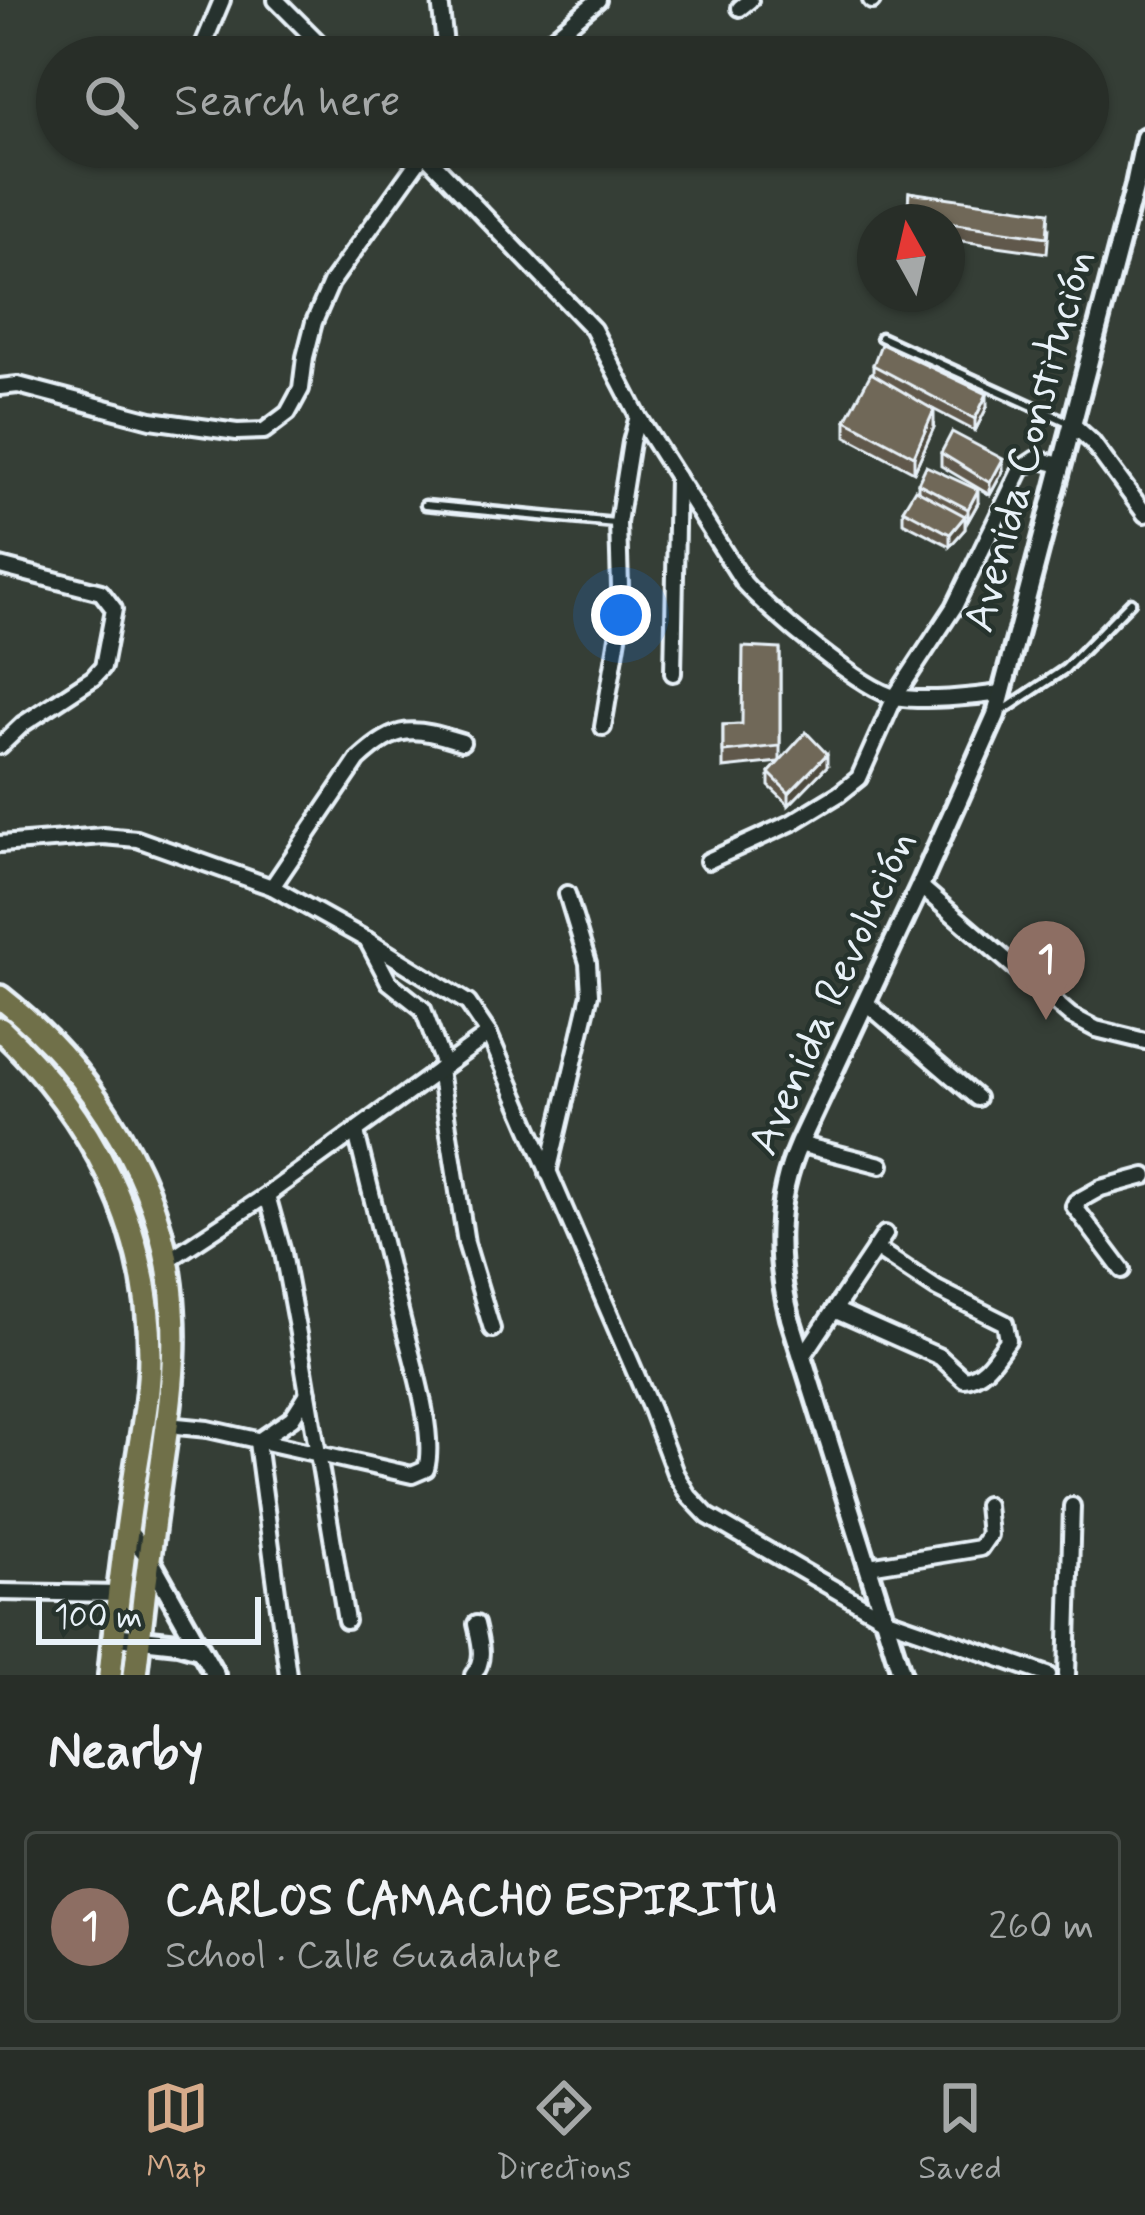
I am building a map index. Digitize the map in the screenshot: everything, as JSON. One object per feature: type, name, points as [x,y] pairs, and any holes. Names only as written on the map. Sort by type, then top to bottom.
[{"type":"main road","points":[[0,997],[44,1035],[89,1088],[134,1166],[167,1261],[174,1342],[135,1675]]},
{"type":"main road","points":[[0,1029],[51,1083],[105,1164],[135,1243],[147,1308],[148,1388],[110,1675]]},
{"type":"street","points":[[207,36],[222,0]]},
{"type":"street","points":[[276,0],[312,36]]},
{"type":"street","points":[[440,0],[445,36]]},
{"type":"street","points":[[555,36],[598,0]]},
{"type":"street","name":"Avenida Constitución","points":[[1001,693],[1145,137]]},
{"type":"street","points":[[0,387],[18,385],[151,421],[265,431],[288,413],[301,389],[314,322],[331,283],[412,168]]},
{"type":"street","points":[[443,168],[593,329],[638,416],[744,583],[763,604],[860,677],[895,697],[1001,693]]},
{"type":"street","points":[[603,727],[621,619],[618,523],[638,416]]},
{"type":"street","points":[[1071,423],[1092,442],[1145,514]]},
{"type":"street","points":[[708,861],[793,823],[860,778],[895,697],[954,607],[1021,469],[1036,459],[1061,465]]},
{"type":"street","points":[[673,673],[677,477]]},
{"type":"street","points":[[0,566],[101,592],[114,610],[103,668],[23,724],[0,746]]},
{"type":"street","name":"Avenida Revolución","points":[[902,1675],[802,1358],[782,1282],[780,1214],[799,1144],[920,886],[996,715],[1001,693]]},
{"type":"street","points":[[272,887],[358,760],[373,746],[402,731],[420,729],[462,742]]},
{"type":"street","points":[[0,844],[104,836],[137,839],[272,887],[468,1003],[489,1034],[688,1495],[708,1516],[884,1618],[1048,1675]]},
{"type":"street","points":[[920,886],[1071,1016],[1096,1029],[1145,1041]]},
{"type":"street","points":[[548,1173],[590,994],[588,963],[567,894]]},
{"type":"street","points":[[367,940],[385,977],[423,1009],[441,1068],[466,1243],[492,1329]]},
{"type":"street","points":[[865,1002],[977,1098]]},
{"type":"street","points":[[167,1261],[267,1195],[489,1034]]},
{"type":"street","points":[[167,1425],[208,1429],[412,1475],[426,1469],[425,1423],[415,1372],[356,1132]]},
{"type":"street","points":[[799,1144],[881,1166]]},
{"type":"street","points":[[1122,1270],[1074,1206],[1101,1189],[1145,1176]]},
{"type":"street","points":[[267,1195],[283,1252],[346,1621]]},
{"type":"street","points":[[802,1358],[885,1234]]},
{"type":"street","points":[[834,1310],[940,1357],[964,1379],[974,1378],[988,1366],[1008,1340],[1005,1323],[937,1289],[874,1248]]},
{"type":"street","points":[[257,1442],[292,1418],[308,1393]]},
{"type":"street","points":[[257,1442],[288,1675]]},
{"type":"street","points":[[869,1566],[980,1548],[989,1535],[986,1505]]},
{"type":"street","points":[[1066,1675],[1072,1506]]},
{"type":"street","points":[[127,1530],[148,1556],[215,1675]]},
{"type":"street","points":[[0,1592],[118,1594]]},
{"type":"street","points":[[473,1675],[482,1656],[476,1624]]},
{"type":"street","points":[[114,1636],[199,1649]]},
{"type":"lane","points":[[881,337],[1071,423]]},
{"type":"lane","points":[[425,506],[618,523]]},
{"type":"lane","points":[[996,715],[1064,669],[1131,602]]},
{"type":"building","points":[[909,192],[1049,212],[1047,237],[965,225],[965,204],[908,204]]},
{"type":"building","points":[[881,344],[987,394],[975,419],[873,365]]},
{"type":"building","points":[[871,373],[934,410],[914,456],[846,420]]},
{"type":"building","points":[[952,432],[1003,459],[990,483],[941,453]]},
{"type":"building","points":[[926,466],[978,490],[968,509],[918,483]]},
{"type":"building","points":[[915,489],[965,516],[950,534],[903,509]]},
{"type":"building","points":[[743,647],[780,649],[780,746],[723,752],[723,725],[742,724]]},
{"type":"building","points":[[806,732],[827,754],[789,793],[769,773]]},
{"type":"place","name":"CARLOS CAMACHO ESPIRITU","points":[[1046,1020]]}]
